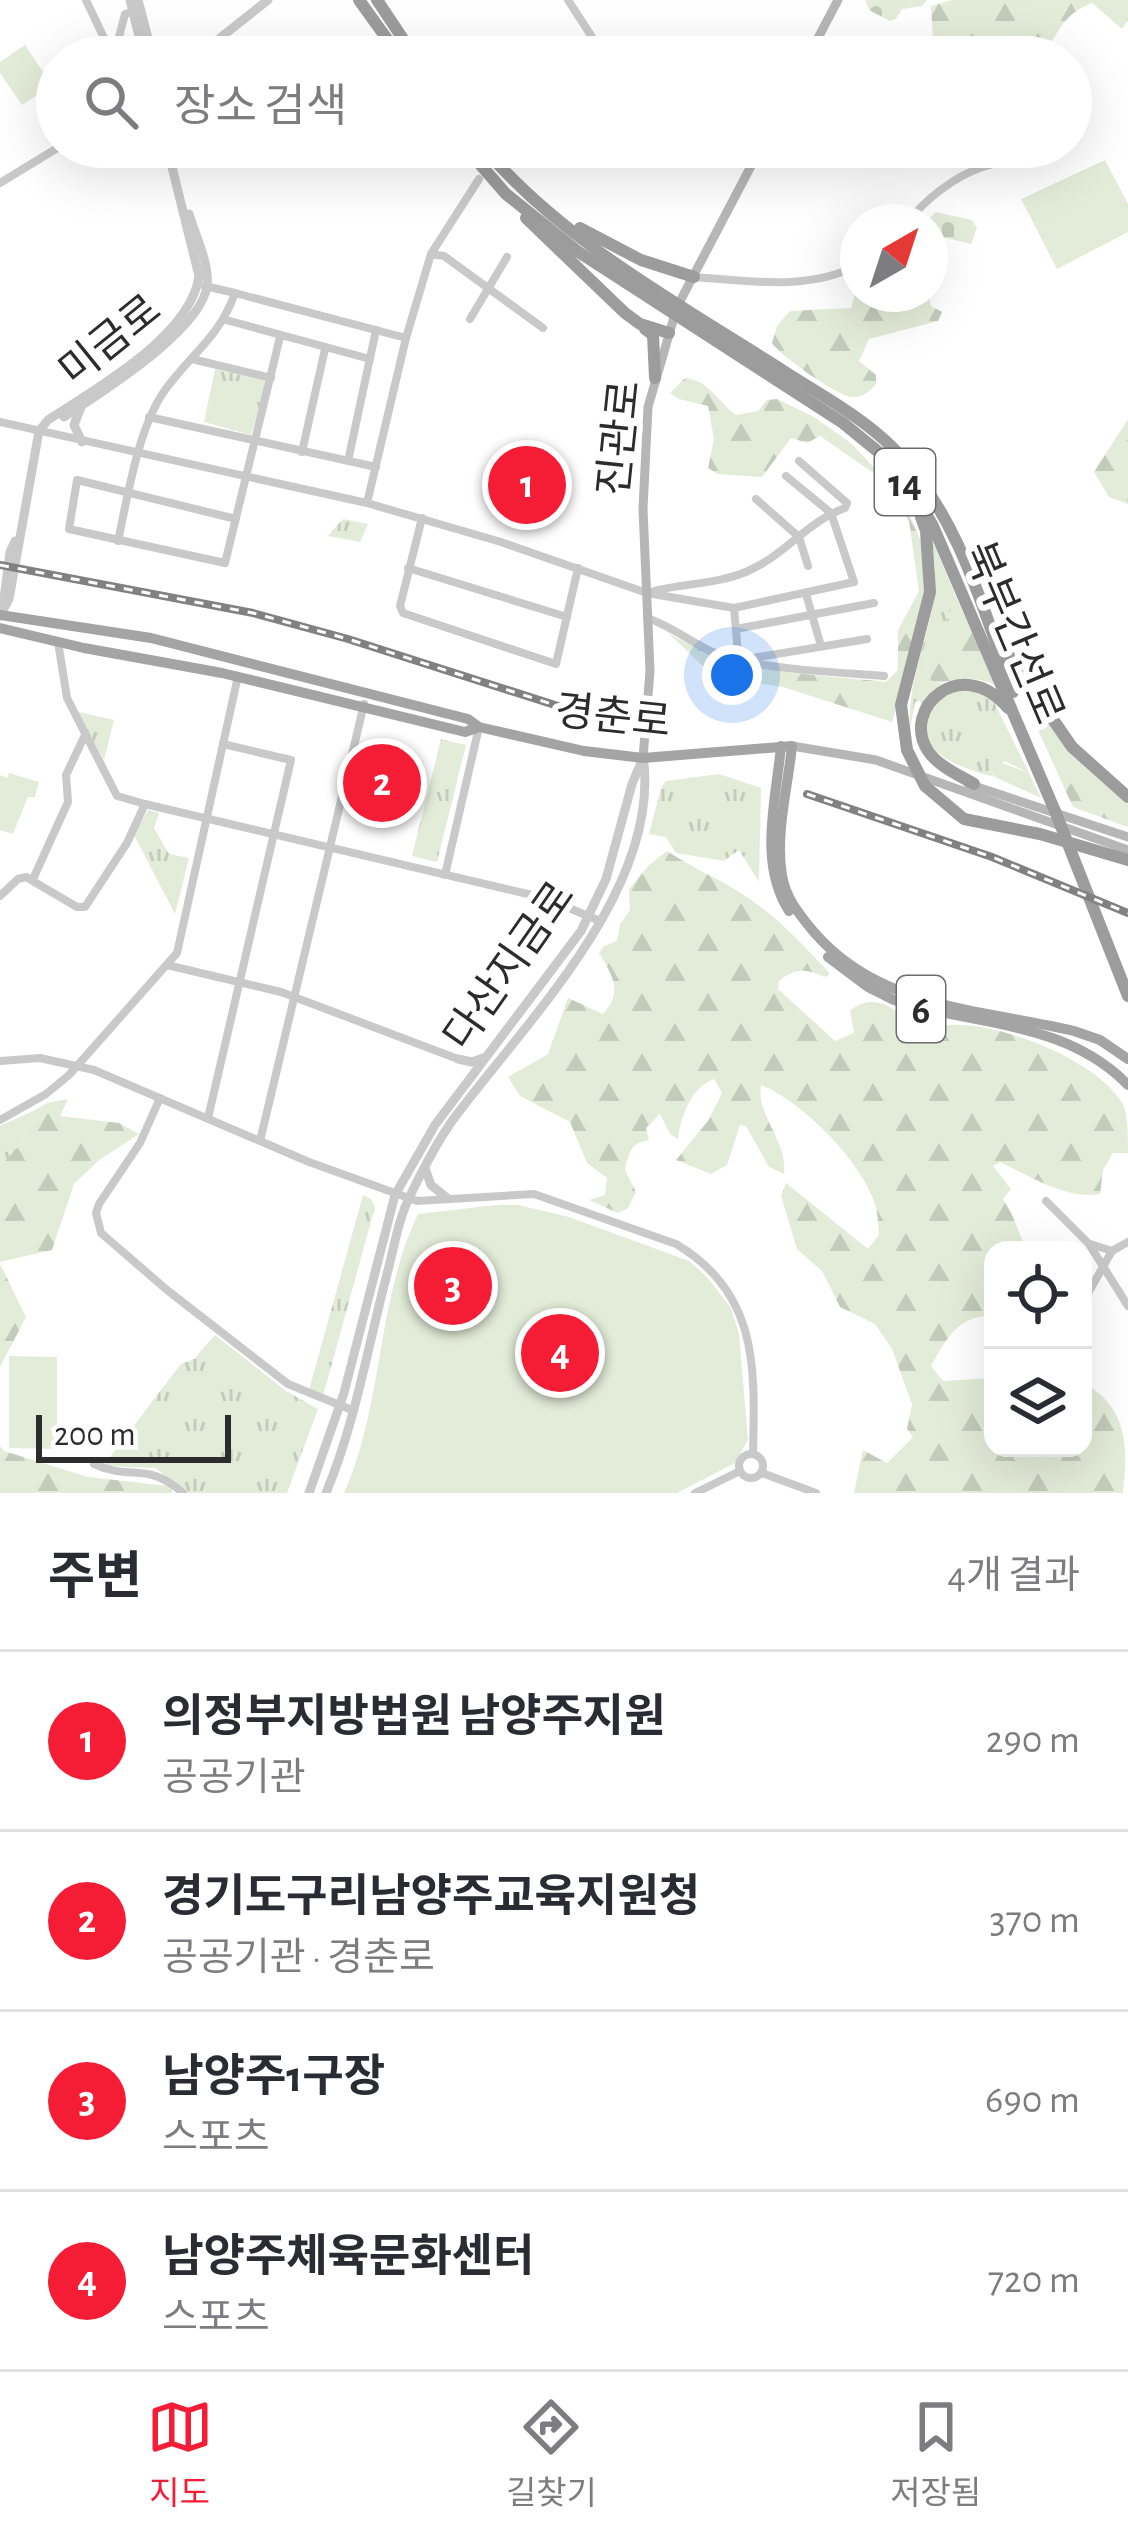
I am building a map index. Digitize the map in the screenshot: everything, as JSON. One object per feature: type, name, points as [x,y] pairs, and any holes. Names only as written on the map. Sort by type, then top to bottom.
[{"type":"highway","points":[[359,0],[385,36]]},
{"type":"highway","points":[[377,0],[401,36]]},
{"type":"highway","name":"북부간선로","points":[[483,168],[506,194],[577,250],[842,408],[895,449],[954,536],[1124,971],[1128,996]]},
{"type":"highway","name":"북부간선로","points":[[504,168],[544,208],[661,300]]},
{"type":"highway","points":[[506,194],[545,239],[653,334],[655,378]]},
{"type":"highway","points":[[544,208],[641,260],[694,277]]},
{"type":"highway","name":"북부간선로","points":[[698,323],[843,423],[881,454],[914,493],[1034,750]]},
{"type":"highway","points":[[640,324],[669,333]]},
{"type":"highway","points":[[914,493],[926,531],[930,592],[901,705],[901,725],[925,786],[964,819],[1040,834],[1128,860]]},
{"type":"highway","points":[[990,627],[1072,747],[1128,797]]},
{"type":"highway","points":[[974,784],[928,751],[923,740],[927,707],[946,688],[961,683],[979,685],[998,696],[1016,718]]},
{"type":"main road","points":[[819,36],[838,0]]},
{"type":"main road","name":"진관로","points":[[643,758],[649,709],[644,452],[655,378],[694,277],[750,168]]},
{"type":"main road","name":"경춘로","points":[[1,619],[58,642],[238,676],[465,732],[479,727]]},
{"type":"main road","name":"경춘로","points":[[1,619],[153,638],[584,751],[643,758],[786,746],[847,752],[951,784],[1128,850]]},
{"type":"main road","name":"6","points":[[786,746],[781,871],[790,899],[825,945],[870,979],[902,994],[1074,1031],[1128,1060]]},
{"type":"main road","name":"6","points":[[786,746],[770,862],[781,898],[815,945],[843,970],[894,1000],[1061,1040],[1100,1060],[1128,1085]]},
{"type":"main road","name":"경춘로","points":[[951,784],[974,784],[1128,837]]},
{"type":"main road","points":[[1100,1060],[1096,1054],[1100,1049],[1115,1049]]},
{"type":"street","points":[[86,0],[103,36]]},
{"type":"street","points":[[223,36],[268,0]]},
{"type":"street","points":[[568,0],[591,36]]},
{"type":"street","points":[[119,36],[125,14],[134,4]]},
{"type":"street","points":[[134,4],[143,36]]},
{"type":"street","points":[[0,183],[36,161]]},
{"type":"street","name":"미금로","points":[[39,431],[81,407],[167,341],[192,315],[202,286],[175,168]]},
{"type":"street","points":[[926,204],[980,168]]},
{"type":"street","points":[[367,503],[431,254],[479,179]]},
{"type":"street","points":[[431,254],[444,256],[543,328]]},
{"type":"street","points":[[470,319],[506,257]]},
{"type":"street","points":[[694,277],[806,282],[840,274]]},
{"type":"street","points":[[202,286],[406,338]]},
{"type":"street","name":"미금로","points":[[1,619],[39,431],[159,340],[202,286]]},
{"type":"street","points":[[118,541],[149,417],[226,320],[236,293]]},
{"type":"street","points":[[226,320],[370,359]]},
{"type":"street","points":[[348,461],[376,330]]},
{"type":"street","points":[[236,519],[77,480],[69,529],[220,565],[227,559],[280,337]]},
{"type":"street","points":[[302,452],[325,349]]},
{"type":"street","points":[[192,359],[271,378]]},
{"type":"street","points":[[81,407],[74,424],[82,442]]},
{"type":"street","points":[[149,417],[376,467]]},
{"type":"street","points":[[0,422],[367,503],[646,593],[734,608],[854,582],[831,513],[786,476]]},
{"type":"street","points":[[646,593],[729,578],[777,556],[847,503],[799,460]]},
{"type":"street","points":[[756,499],[799,537],[808,566]]},
{"type":"street","points":[[422,518],[400,606],[403,613],[556,664],[578,568]]},
{"type":"street","points":[[408,568],[567,617]]},
{"type":"street","points":[[806,594],[821,646]]},
{"type":"street","points":[[736,629],[874,603]]},
{"type":"street","points":[[734,608],[738,653],[758,664],[884,676]]},
{"type":"street","points":[[647,618],[737,661],[867,639]]},
{"type":"street","points":[[58,642],[64,691],[117,796],[545,898],[595,918]]},
{"type":"street","points":[[0,1120],[46,1094],[76,1067],[176,953],[238,676]]},
{"type":"street","points":[[260,1141],[367,693]]},
{"type":"street","points":[[445,875],[479,727]]},
{"type":"street","points":[[33,879],[68,802],[66,775],[84,736]]},
{"type":"street","points":[[208,1118],[291,760],[224,744]]},
{"type":"street","name":"다산지금로","points":[[309,1493],[346,1408],[409,1199],[453,1119],[565,977],[595,918],[643,758]]},
{"type":"street","points":[[0,896],[22,877],[85,907],[127,843],[145,804]]},
{"type":"street","name":"다산지금로","points":[[326,1493],[395,1195],[423,1144],[466,1084],[595,918]]},
{"type":"street","points":[[166,964],[294,997],[458,1059],[488,1056]]},
{"type":"street","points":[[0,1061],[40,1058],[94,1070],[409,1199],[534,1194],[676,1244],[696,1256],[725,1287],[747,1333],[755,1377],[753,1454]]},
{"type":"street","points":[[458,1059],[466,1084]]},
{"type":"street","points":[[160,1098],[140,1143],[99,1204],[96,1213],[101,1233],[288,1384],[346,1408]]},
{"type":"street","points":[[425,1168],[431,1185],[447,1198]]},
{"type":"street","points":[[1046,1201],[1087,1241]]},
{"type":"street","points":[[1092,1244],[1122,1249]]},
{"type":"street","points":[[1092,1249],[1128,1306]]},
{"type":"street","points":[[1092,1288],[1122,1249]]},
{"type":"street","points":[[740,1471],[742,1458],[753,1454]]},
{"type":"street","points":[[753,1454],[763,1461],[762,1472]]},
{"type":"street","points":[[94,1464],[118,1473],[155,1473],[183,1493]]},
{"type":"street","points":[[740,1471],[751,1478],[762,1472],[792,1480],[816,1493]]},
{"type":"street","points":[[695,1493],[740,1471]]},
{"type":"green space","points":[[865,0],[927,0],[922,6],[902,9],[890,21],[869,10]]},
{"type":"green space","points":[[952,0],[1128,0],[1128,20],[1122,29],[1092,3],[1070,16],[1055,36],[933,36],[931,6]]},
{"type":"green space","points":[[25,45],[36,61],[36,96],[22,105],[0,73],[0,62]]},
{"type":"green space","points":[[1105,160],[1128,204],[1128,232],[1057,269],[1021,199]]},
{"type":"green space","points":[[948,215],[972,220],[977,228],[971,244],[948,238]]},
{"type":"green space","points":[[790,311],[942,312],[938,321],[869,339],[859,361],[876,375],[876,384],[865,394],[851,397],[809,374],[772,343],[777,326]]},
{"type":"green space","points":[[215,369],[266,384],[251,435],[204,422]]},
{"type":"green space","points":[[685,378],[707,387],[736,415],[758,411],[767,400],[777,399],[814,417],[852,444],[902,498],[923,546],[924,613],[892,722],[705,668],[667,632],[745,664],[886,682],[898,670],[898,630],[919,591],[909,521],[895,493],[875,474],[820,436],[807,443],[791,438],[762,477],[718,474],[708,468],[714,439],[708,406],[670,393]]},
{"type":"green space","points":[[1128,419],[1128,504],[1109,497],[1094,472]]},
{"type":"green space","points":[[343,519],[368,524],[360,542],[328,536]]},
{"type":"green space","points":[[930,534],[956,597],[924,665],[933,685],[942,683],[922,706],[915,702],[910,729],[934,588]]},
{"type":"green space","points":[[956,597],[998,686],[966,679],[933,685],[924,665]]},
{"type":"green space","points":[[1016,682],[1070,751],[1128,804],[1128,827],[1073,807]]},
{"type":"green space","points":[[975,689],[993,700],[1029,773],[1005,761],[991,770],[994,777],[973,771],[947,759],[924,739],[928,711],[944,692]]},
{"type":"green space","points":[[79,712],[114,720],[104,760],[81,719]]},
{"type":"green space","points":[[441,739],[466,745],[437,862],[412,856]]},
{"type":"green space","points":[[994,760],[1029,773],[1041,798],[995,777]]},
{"type":"green space","points":[[9,773],[39,782],[13,834],[0,830],[0,775],[7,778]]},
{"type":"green space","points":[[719,774],[761,788],[759,882],[739,850],[724,861],[676,853],[666,837],[649,834],[666,781]]},
{"type":"green space","points":[[148,810],[159,813],[154,828],[169,854],[189,858],[175,914],[134,835]]},
{"type":"green space","points":[[667,851],[735,889],[786,929],[830,974],[796,971],[779,981],[778,989],[835,1041],[854,1033],[850,1011],[877,1002],[895,1010],[913,1034],[969,1025],[1020,1037],[1071,1060],[1112,1089],[1124,1106],[1128,1153],[1113,1153],[1103,1170],[1100,1194],[1061,1190],[1000,1162],[993,1166],[1011,1189],[1003,1199],[1023,1241],[984,1241],[984,1316],[962,1324],[931,1366],[943,1381],[984,1379],[984,1457],[1092,1457],[1092,1388],[1109,1404],[1122,1430],[1123,1493],[854,1493],[863,1450],[887,1463],[913,1437],[907,1429],[912,1404],[892,1349],[875,1324],[840,1307],[822,1271],[797,1249],[781,1196],[786,1183],[868,1249],[879,1235],[877,1210],[845,1153],[812,1119],[777,1093],[761,1085],[784,1174],[769,1167],[746,1126],[740,1125],[727,1165],[711,1174],[676,1160],[708,1121],[722,1093],[714,1079],[688,1103],[678,1139],[660,1114],[646,1128],[649,1140],[631,1150],[625,1170],[636,1192],[628,1208],[618,1213],[589,1200],[605,1195],[607,1178],[587,1163],[570,1122],[520,1096],[508,1077],[548,1054],[568,998],[603,1014],[609,1006],[614,984],[599,953],[617,941],[620,924],[630,910],[629,889]]},
{"type":"green space","points":[[68,1099],[60,1116],[119,1123],[139,1134],[99,1160],[74,1184],[52,1250],[0,1262],[0,1166],[21,1144],[33,1111]]},
{"type":"green space","points":[[33,1111],[21,1144],[0,1166],[0,1126]]},
{"type":"green space","points":[[363,1195],[375,1207],[323,1396],[309,1390]]},
{"type":"green space","points":[[496,1205],[569,1217],[689,1261],[707,1277],[731,1308],[739,1334],[748,1440],[735,1463],[677,1493],[344,1493],[366,1425],[395,1281],[418,1214]]},
{"type":"green space","points":[[0,1264],[26,1317],[0,1367]]},
{"type":"green space","points":[[215,1335],[286,1391],[318,1409],[287,1493],[188,1493],[155,1468],[103,1466],[181,1364],[194,1359]]},
{"type":"green space","points":[[9,1356],[57,1357],[57,1449],[9,1448]]},
{"type":"green space","points":[[0,1446],[88,1477],[169,1486],[173,1493],[0,1493]]},
{"type":"railway","points":[[0,565],[253,613],[583,714]]},
{"type":"railway","points":[[807,794],[992,857],[1128,913]]},
{"type":"place","name":"의정부지방법원 남양주지원","points":[[527,485]]},
{"type":"place","name":"경기도구리남양주교육지원청","points":[[382,783]]},
{"type":"place","name":"남양주1구장","points":[[453,1286]]},
{"type":"place","name":"남양주체육문화센터","points":[[560,1353]]}]
